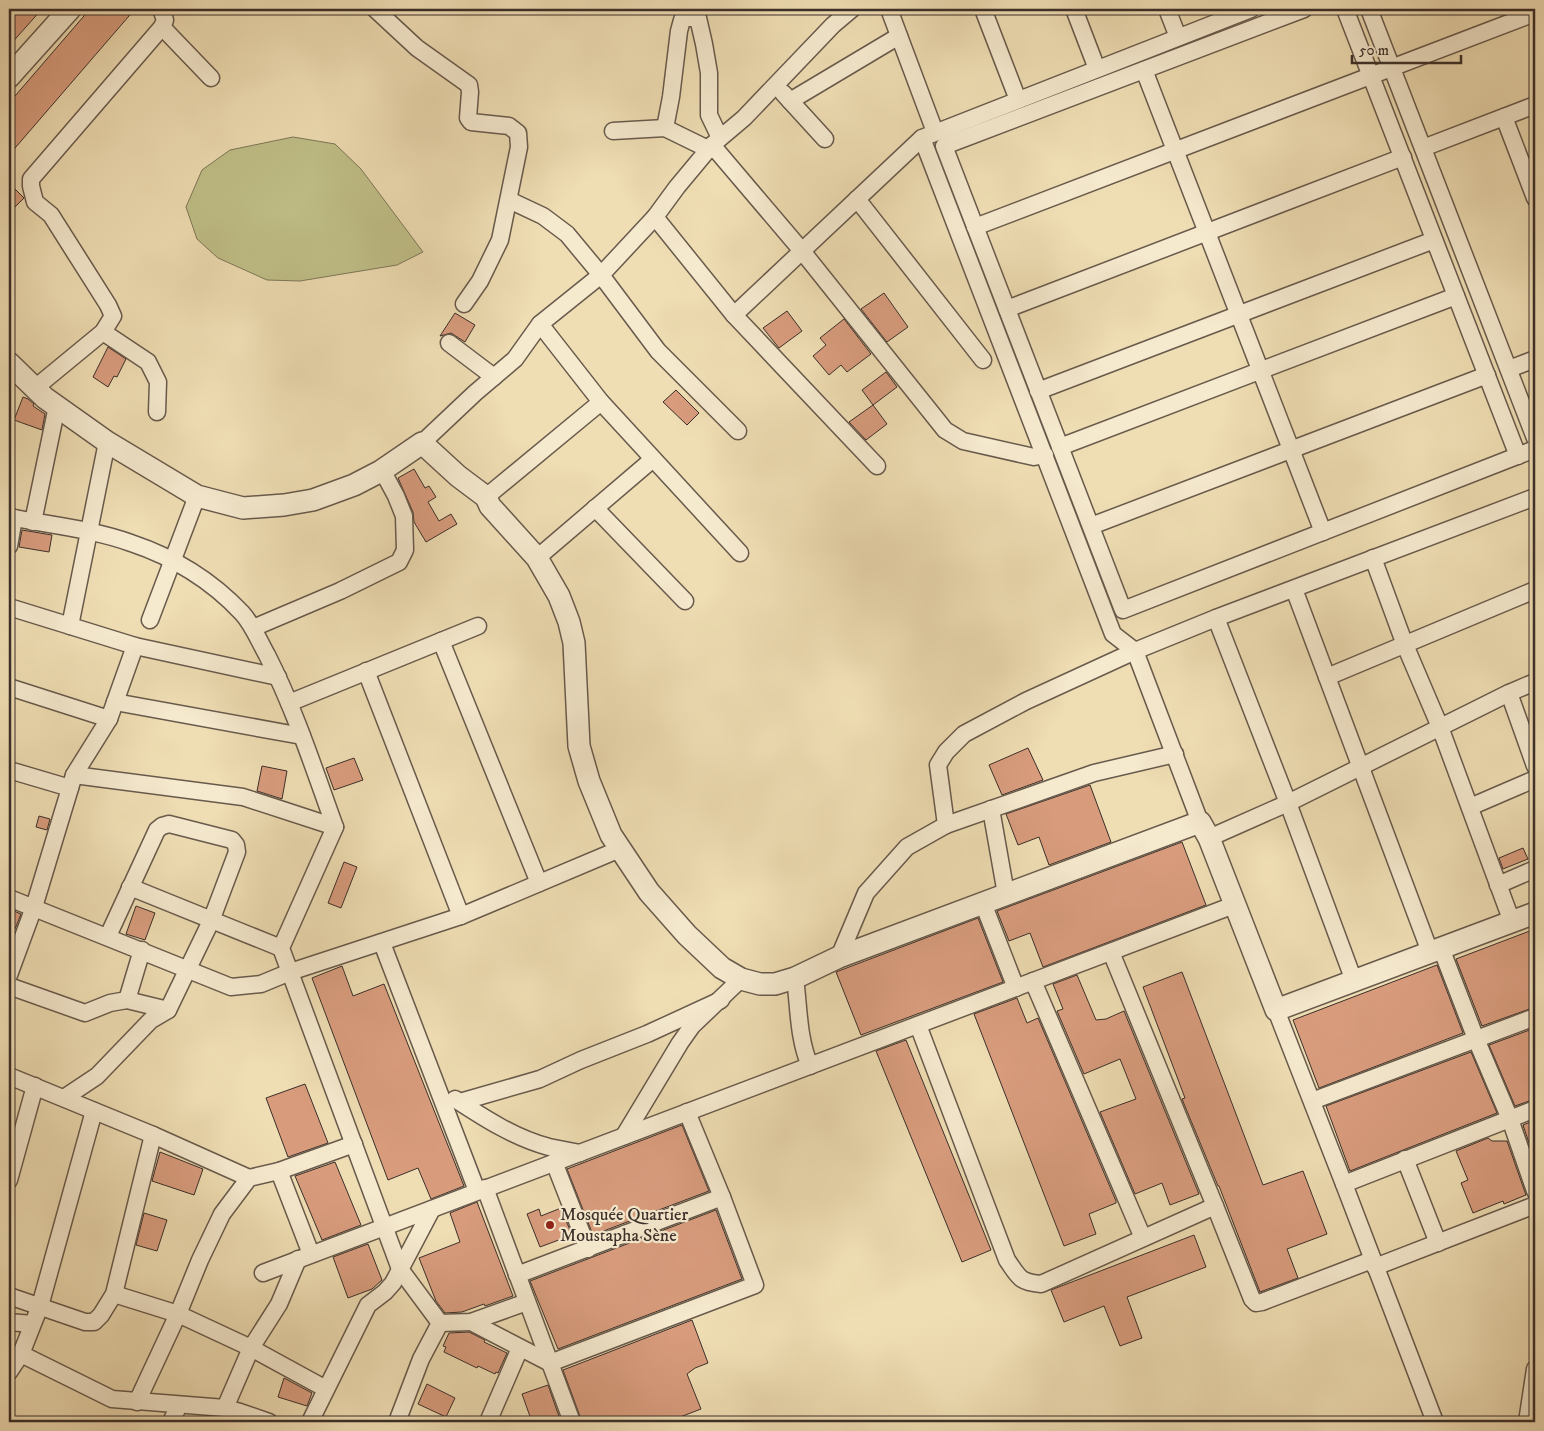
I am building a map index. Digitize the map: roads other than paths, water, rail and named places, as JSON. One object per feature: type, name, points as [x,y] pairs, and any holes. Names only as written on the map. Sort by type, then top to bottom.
[{"type":"street","points":[[9,77],[70,9]]},
{"type":"street","points":[[35,388],[103,332],[113,316],[51,215],[35,202],[31,179],[162,27],[164,20],[161,9]]},
{"type":"street","points":[[375,9],[417,48],[469,85],[468,118],[471,122],[509,126],[518,133],[519,147],[500,240],[480,281],[464,304]]},
{"type":"street","points":[[9,363],[57,406],[107,442],[197,496],[243,508],[284,505],[313,500],[354,486],[422,443],[515,359],[540,324],[601,275],[655,217],[713,144],[744,118],[833,25],[852,9]]},
{"type":"street","points":[[889,9],[899,36],[928,135],[1045,455],[1113,634],[1135,651],[1312,1101],[1435,1422]]},
{"type":"street","points":[[983,9],[1018,100]]},
{"type":"street","points":[[1074,9],[1097,69]]},
{"type":"street","points":[[1167,9],[1178,37]]},
{"type":"street","points":[[734,315],[857,198],[928,135],[1251,9]]},
{"type":"street","points":[[1304,9],[944,146],[1123,610],[1535,449]]},
{"type":"street","points":[[1345,9],[1518,456]]},
{"type":"street","points":[[1370,9],[1535,438]]},
{"type":"street","points":[[975,227],[1535,14]]},
{"type":"street","points":[[665,128],[682,20],[698,18],[709,74],[709,114],[713,144]]},
{"type":"street","points":[[162,27],[211,78]]},
{"type":"street","points":[[790,101],[899,36]]},
{"type":"street","points":[[1144,70],[1323,532]]},
{"type":"street","points":[[776,86],[825,139]]},
{"type":"street","points":[[1423,148],[1535,105]]},
{"type":"street","points":[[1504,117],[1535,198]]},
{"type":"street","points":[[613,131],[665,128],[713,144],[946,430],[963,441],[1034,457],[1045,455]]},
{"type":"street","points":[[1007,309],[1403,158]]},
{"type":"street","points":[[857,198],[983,360]]},
{"type":"street","points":[[509,200],[543,216],[568,234],[658,351],[738,431]]},
{"type":"street","points":[[655,217],[734,315],[877,466]]},
{"type":"street","points":[[1038,391],[1434,240]]},
{"type":"street","points":[[1060,447],[1456,296]]},
{"type":"street","points":[[540,324],[601,402],[740,553]]},
{"type":"street","points":[[103,332],[148,362],[158,382],[157,412]]},
{"type":"street","points":[[449,343],[494,377]]},
{"type":"street","points":[[1509,369],[1535,359]]},
{"type":"street","points":[[1091,526],[1487,375]]},
{"type":"street","points":[[486,497],[601,402]]},
{"type":"street","points":[[34,522],[57,406]]},
{"type":"street","points":[[70,626],[107,442]]},
{"type":"street","points":[[422,443],[458,476],[486,497],[490,506],[537,558],[559,596],[569,622],[574,644],[579,746],[589,781],[611,835],[649,892],[687,935],[722,968],[741,979],[760,984],[775,984],[795,978],[839,957],[1006,894],[1288,803],[1509,693],[1535,682]]},
{"type":"street","points":[[537,558],[653,459]]},
{"type":"street","points":[[253,628],[340,591],[399,562],[405,550],[404,516],[382,470]]},
{"type":"street","points":[[150,620],[197,496]]},
{"type":"street","points":[[946,825],[938,766],[946,752],[964,734],[1026,701],[1135,651],[1216,618],[1535,497]]},
{"type":"street","points":[[595,508],[686,601]]},
{"type":"street","points":[[9,546],[11,518],[89,532],[130,542],[173,560],[201,577],[242,614],[253,628],[289,703],[335,827],[281,948],[400,1270],[440,1323]]},
{"type":"street","points":[[1373,558],[1405,645],[1440,727],[1512,922]]},
{"type":"street","points":[[1294,589],[1360,766],[1436,950],[1510,1119],[1535,1191]]},
{"type":"street","points":[[1327,677],[1535,590]]},
{"type":"street","points":[[9,607],[135,646],[278,677]]},
{"type":"street","points":[[1216,618],[1288,803],[1354,981]]},
{"type":"street","points":[[289,703],[478,626]]},
{"type":"street","points":[[441,641],[539,883]]},
{"type":"street","points":[[9,975],[34,907],[72,781],[109,719],[135,646]]},
{"type":"street","points":[[366,671],[461,916]]},
{"type":"street","points":[[9,687],[109,719]]},
{"type":"street","points":[[1509,693],[1535,766]]},
{"type":"street","points":[[115,702],[302,736]]},
{"type":"street","points":[[839,957],[866,893],[907,847],[946,825],[1094,773],[1175,754]]},
{"type":"street","points":[[9,770],[72,781],[243,797],[335,827]]},
{"type":"street","points":[[1470,808],[1535,779]]},
{"type":"street","points":[[991,809],[1006,894]]},
{"type":"street","points":[[64,1098],[98,1076],[151,1020],[168,1010],[211,921],[237,852],[236,845],[232,840],[169,824],[162,826],[157,830],[108,936]]},
{"type":"street","points":[[9,898],[108,936],[231,987],[261,984],[290,972],[461,916],[620,849]]},
{"type":"street","points":[[1498,885],[1535,869]]},
{"type":"street","points":[[130,888],[281,948]]},
{"type":"street","points":[[983,903],[1016,988]]},
{"type":"street","points":[[263,1273],[1234,905]]},
{"type":"street","points":[[1276,1010],[1535,913]]},
{"type":"street","points":[[382,943],[436,1086],[517,1276],[572,1422]]},
{"type":"street","points":[[127,1000],[142,950]]},
{"type":"street","points":[[1111,952],[1252,1299],[1256,1303],[1438,1243],[1535,1205]]},
{"type":"street","points":[[795,978],[804,1052],[810,1066]]},
{"type":"street","points":[[624,1136],[692,1026],[741,979]]},
{"type":"street","points":[[1033,981],[1143,1238]]},
{"type":"street","points":[[9,986],[85,1013],[110,1003],[127,1000],[168,1010]]},
{"type":"street","points":[[460,1102],[540,1079],[581,1060],[647,1034],[720,1000]]},
{"type":"street","points":[[1312,1101],[1535,1017]]},
{"type":"street","points":[[918,1025],[1007,1260],[1020,1278],[1028,1283],[1041,1284],[1215,1206]]},
{"type":"street","points":[[9,1076],[153,1135],[249,1178],[279,1171],[354,1144]]},
{"type":"street","points":[[9,1180],[35,1086]]},
{"type":"street","points":[[436,1086],[508,1131],[549,1147],[580,1152]]},
{"type":"street","points":[[1344,1184],[1535,1109]]},
{"type":"street","points":[[9,1372],[40,1306],[94,1111]]},
{"type":"street","points":[[470,1322],[550,1363],[755,1285],[687,1112]]},
{"type":"street","points":[[9,1296],[85,1322],[94,1322],[114,1294],[153,1135]]},
{"type":"street","points":[[1405,1159],[1438,1243]]},
{"type":"street","points":[[554,1162],[588,1249]]},
{"type":"street","points":[[225,1408],[251,1348],[279,1304],[304,1257],[279,1171]]},
{"type":"street","points":[[137,1402],[222,1214],[249,1178]]},
{"type":"street","points":[[517,1276],[722,1198]]},
{"type":"street","points":[[310,1422],[368,1305],[393,1283],[432,1208]]},
{"type":"street","points":[[114,1294],[178,1314],[251,1348],[326,1389]]},
{"type":"street","points":[[440,1323],[470,1322],[527,1302]]},
{"type":"street","points":[[9,1322],[32,1324]]},
{"type":"street","points":[[401,1421],[420,1359],[440,1323]]},
{"type":"street","points":[[488,1422],[520,1348]]},
{"type":"street","points":[[15,1356],[112,1399],[225,1408],[269,1422]]},
{"type":"street","points":[[1528,1422],[1535,1369]]},
{"type":"street","points":[[171,1422],[179,1405]]},
{"type":"place","name":"Mosquée Quartier Moustapha Sène","points":[[550,1225]]}]
